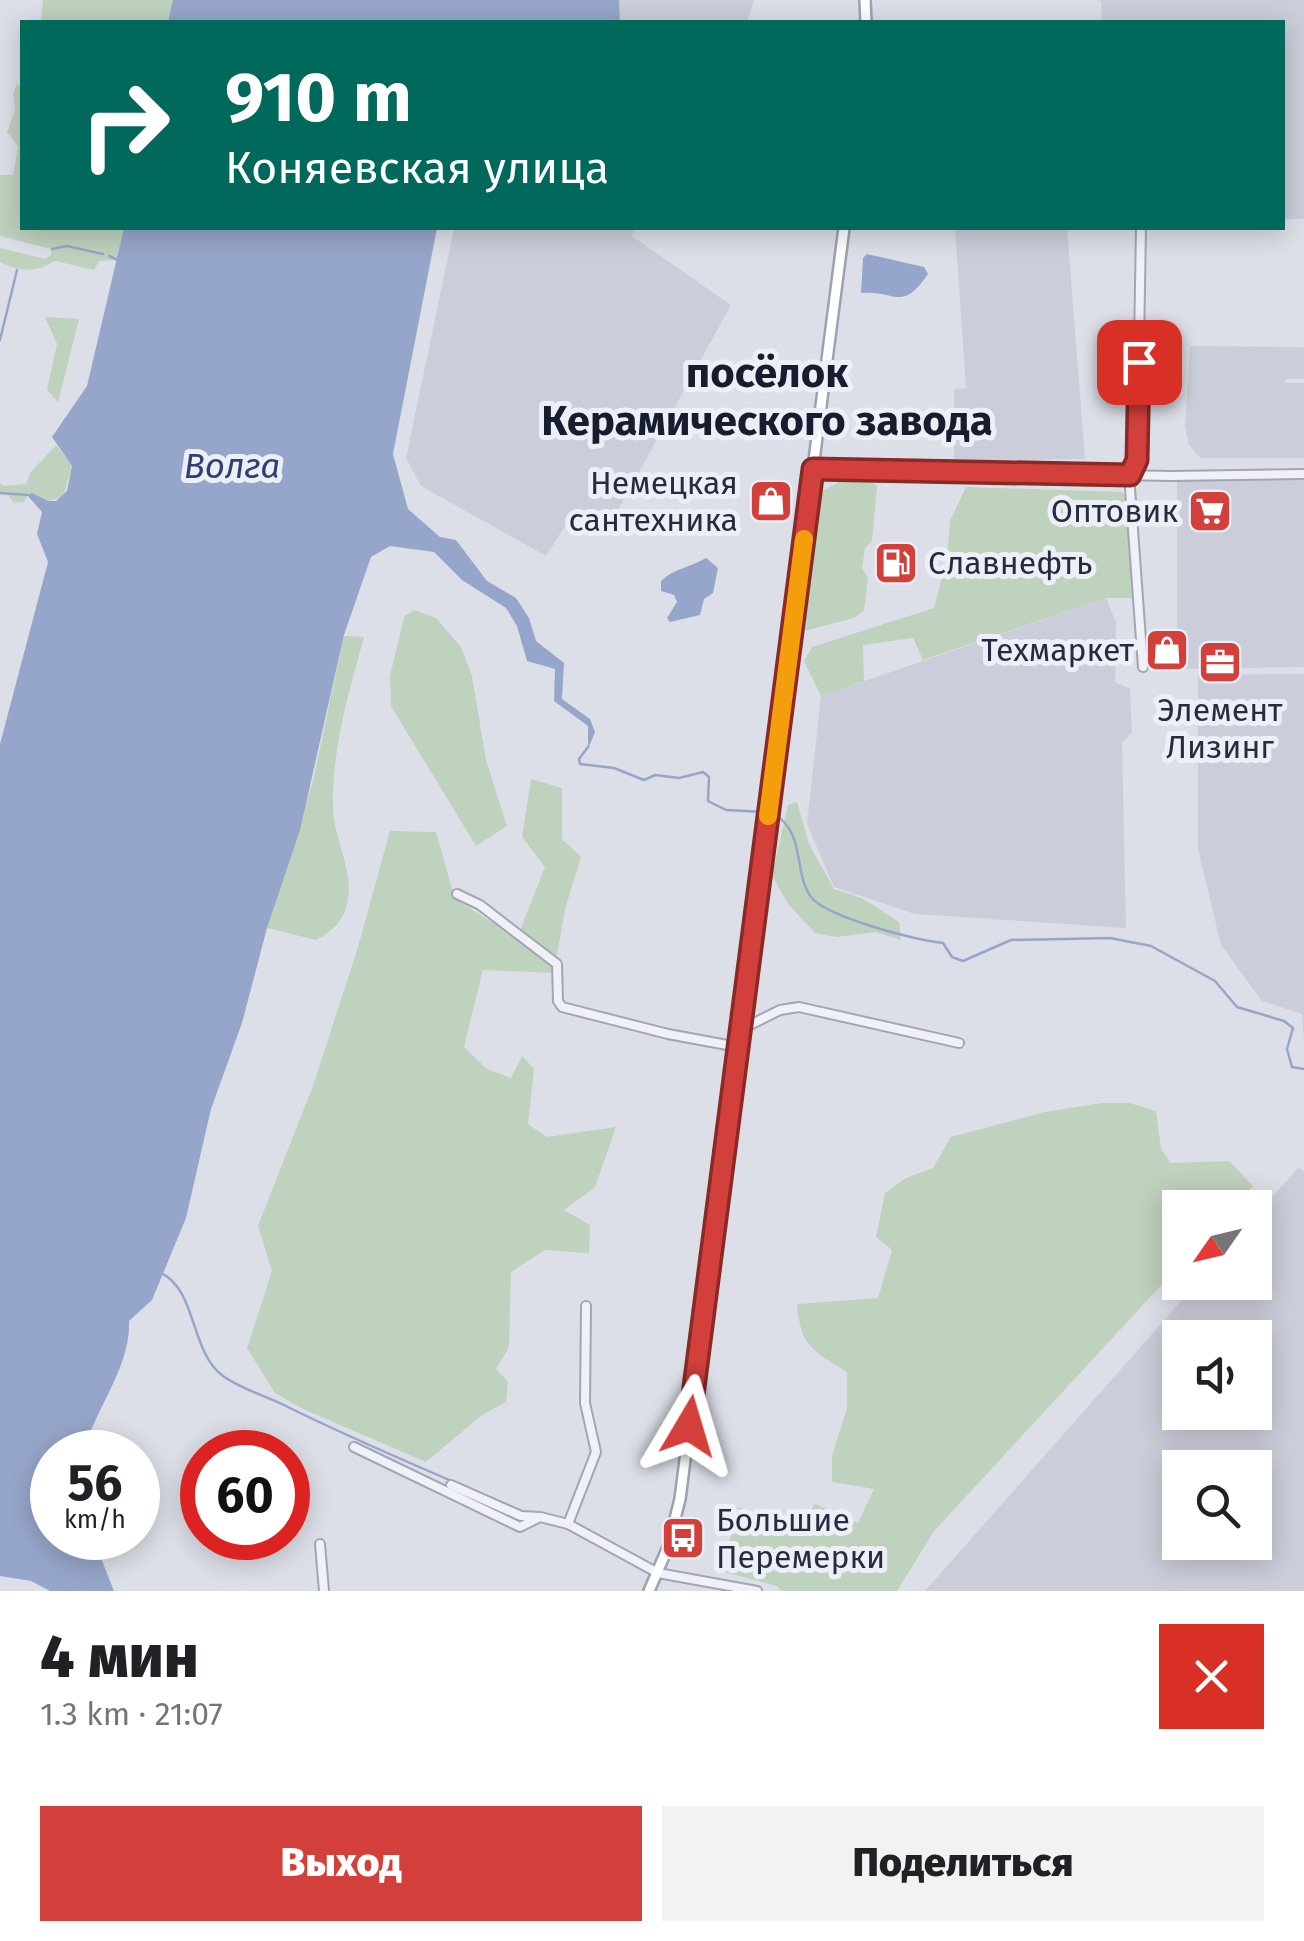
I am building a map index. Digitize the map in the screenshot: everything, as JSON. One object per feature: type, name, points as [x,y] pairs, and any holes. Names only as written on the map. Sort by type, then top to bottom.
[{"type":"main road","points":[[650,1591],[680,1499],[844,230]]},
{"type":"street","points":[[1142,230],[1137,460],[1130,475],[1143,667]]},
{"type":"street","points":[[813,469],[1304,474]]},
{"type":"street","points":[[457,894],[480,906],[557,964],[558,1000],[562,1008],[738,1046]]},
{"type":"street","points":[[740,1030],[780,1010],[799,1006],[959,1043]]},
{"type":"street","points":[[568,1524],[596,1452],[586,1403],[586,1306]]},
{"type":"street","points":[[354,1447],[520,1528],[540,1517]]},
{"type":"street","points":[[451,1485],[522,1516],[568,1524],[658,1573],[757,1591]]},
{"type":"street","points":[[320,1544],[324,1591]]},
{"type":"shaded area","points":[[619,0],[754,0],[748,20],[620,20]]},
{"type":"shaded area","points":[[1095,0],[1304,0],[1304,219],[1285,219],[1285,20],[1102,20],[1101,1]]},
{"type":"shaded area","points":[[454,230],[634,230],[632,236],[731,305],[606,532],[572,515],[546,556],[421,486],[406,458]]},
{"type":"shaded area","points":[[955,230],[1067,230],[1085,459],[954,461],[954,389],[966,388]]},
{"type":"shaded area","points":[[1190,346],[1304,347],[1304,379],[1285,379],[1285,383],[1304,383],[1304,458],[1200,458],[1189,445],[1185,427]]},
{"type":"shaded area","points":[[1304,478],[1304,667],[1177,669],[1177,480]]},
{"type":"shaded area","points":[[1106,598],[1116,622],[1115,682],[1130,689],[1132,733],[1122,742],[1126,928],[915,914],[834,887],[807,824],[821,696]]},
{"type":"shaded area","points":[[1304,674],[1304,1039],[1302,1014],[1262,1001],[1221,945],[1198,849],[1198,675]]},
{"type":"shaded area","points":[[1298,1168],[1304,1171],[1304,1591],[925,1591],[1162,1323],[1162,1430],[1272,1430],[1272,1320],[1164,1320],[1182,1300],[1272,1300],[1272,1197]]},
{"type":"green space","points":[[43,0],[174,0],[169,20],[41,20]]},
{"type":"green space","points":[[17,83],[20,230],[124,230],[117,260],[99,261],[94,270],[55,261],[28,270],[0,262],[0,248],[45,259],[51,255],[51,249],[0,236],[0,175],[13,175],[18,146],[7,132],[15,110],[13,94]]},
{"type":"green space","points":[[45,317],[79,319],[58,402],[47,390],[57,344]]},
{"type":"green space","points":[[56,445],[72,466],[63,497],[48,501],[29,493],[24,502],[14,503],[8,495],[0,494],[0,483],[26,484],[30,473]]},
{"type":"green space","points":[[846,478],[870,478],[877,487],[872,541],[865,548],[862,568],[868,578],[864,611],[854,618],[804,631],[819,493]]},
{"type":"green space","points":[[966,487],[1121,492],[1129,500],[1135,598],[1106,598],[923,660],[913,638],[863,645],[864,681],[821,696],[804,661],[812,647],[934,608],[947,559],[950,521]]},
{"type":"green space","points":[[414,610],[436,618],[461,647],[472,676],[486,760],[507,826],[476,846],[391,706],[390,676],[404,617]]},
{"type":"green space","points":[[344,636],[364,637],[342,720],[333,784],[334,818],[348,876],[348,899],[337,924],[316,940],[267,928],[313,781]]},
{"type":"green space","points":[[531,779],[562,788],[562,839],[581,857],[565,909],[554,973],[483,970],[464,1047],[487,1069],[511,1078],[522,1056],[534,1069],[528,1124],[547,1137],[616,1127],[595,1187],[564,1210],[590,1225],[589,1253],[545,1250],[511,1272],[509,1347],[496,1369],[508,1382],[506,1402],[482,1415],[426,1462],[275,1393],[247,1348],[272,1271],[258,1226],[314,1083],[390,831],[436,832],[455,899],[517,938],[545,867],[522,837]]},
{"type":"green space","points":[[797,802],[809,844],[834,889],[862,898],[899,922],[901,940],[875,932],[837,937],[815,933],[789,905],[772,876],[788,805]]},
{"type":"green space","points":[[1102,1103],[1130,1103],[1156,1111],[1161,1149],[1171,1163],[1229,1161],[1253,1186],[1249,1190],[1162,1190],[1162,1284],[934,1531],[897,1591],[782,1591],[777,1586],[721,1571],[739,1507],[792,1536],[815,1504],[858,1523],[874,1489],[832,1482],[832,1456],[847,1408],[847,1372],[810,1346],[801,1329],[797,1304],[878,1298],[892,1250],[876,1237],[885,1193],[906,1178],[933,1168],[951,1137],[1045,1112]]},
{"type":"water","points":[[173,0],[619,0],[620,20],[168,20]]},
{"type":"water","name":"Волга","points":[[124,230],[437,230],[393,454],[408,509],[440,537],[456,540],[487,581],[516,598],[529,618],[536,641],[564,663],[562,699],[590,719],[595,732],[588,749],[588,726],[554,701],[555,669],[527,661],[517,626],[506,608],[462,580],[434,552],[390,546],[371,557],[344,635],[300,830],[267,928],[242,1023],[211,1109],[186,1218],[152,1300],[129,1321],[119,1371],[92,1430],[30,1430],[30,1560],[102,1560],[114,1591],[50,1591],[31,1581],[0,1576],[0,744],[48,562],[37,534],[42,512],[27,495],[56,501],[67,491],[72,466],[52,437],[87,386]]},
{"type":"water","points":[[867,254],[924,267],[928,274],[904,296],[861,293],[863,258]]},
{"type":"water","points":[[706,558],[718,568],[713,593],[704,599],[700,615],[670,622],[667,618],[677,602],[674,595],[661,591],[661,581]]},
{"type":"waterway","points":[[52,249],[67,246],[103,254]]},
{"type":"waterway","points":[[109,256],[120,261]]},
{"type":"waterway","points":[[0,340],[17,270]]},
{"type":"waterway","points":[[0,493],[28,495]]},
{"type":"waterway","points":[[588,747],[579,759],[580,764],[614,768],[644,780],[655,775],[679,778],[703,772],[709,777],[708,801],[726,810],[766,812]]},
{"type":"waterway","points":[[774,814],[791,831],[811,897],[834,912],[894,933],[943,943],[952,957],[963,961],[1011,940],[1110,938],[1151,946],[1215,981],[1237,1007],[1284,1021],[1293,1028],[1287,1049],[1292,1067],[1304,1069]]},
{"type":"waterway","points":[[161,1273],[181,1293],[204,1352],[223,1376],[526,1513]]},
{"type":"waterway","points":[[632,1563],[644,1570]]},
{"type":"slow traffic","points":[[768,816],[804,539]]},
{"type":"place","name":"Немецкая сантехника","points":[[771,501]]},
{"type":"place","name":"Оптовик","points":[[1210,511]]},
{"type":"place","name":"Славнефть","points":[[896,563]]},
{"type":"place","name":"Техмаркет","points":[[1167,650]]},
{"type":"place","name":"Элемент Лизинг","points":[[1220,662]]},
{"type":"place","name":"Большие Перемерки","points":[[683,1538]]},
{"type":"district","name":"посёлок Керамического завода","points":[[767,397]]},
{"type":"route","points":[[689,1426],[813,469],[1130,475],[1137,460],[1139,362]]}]
